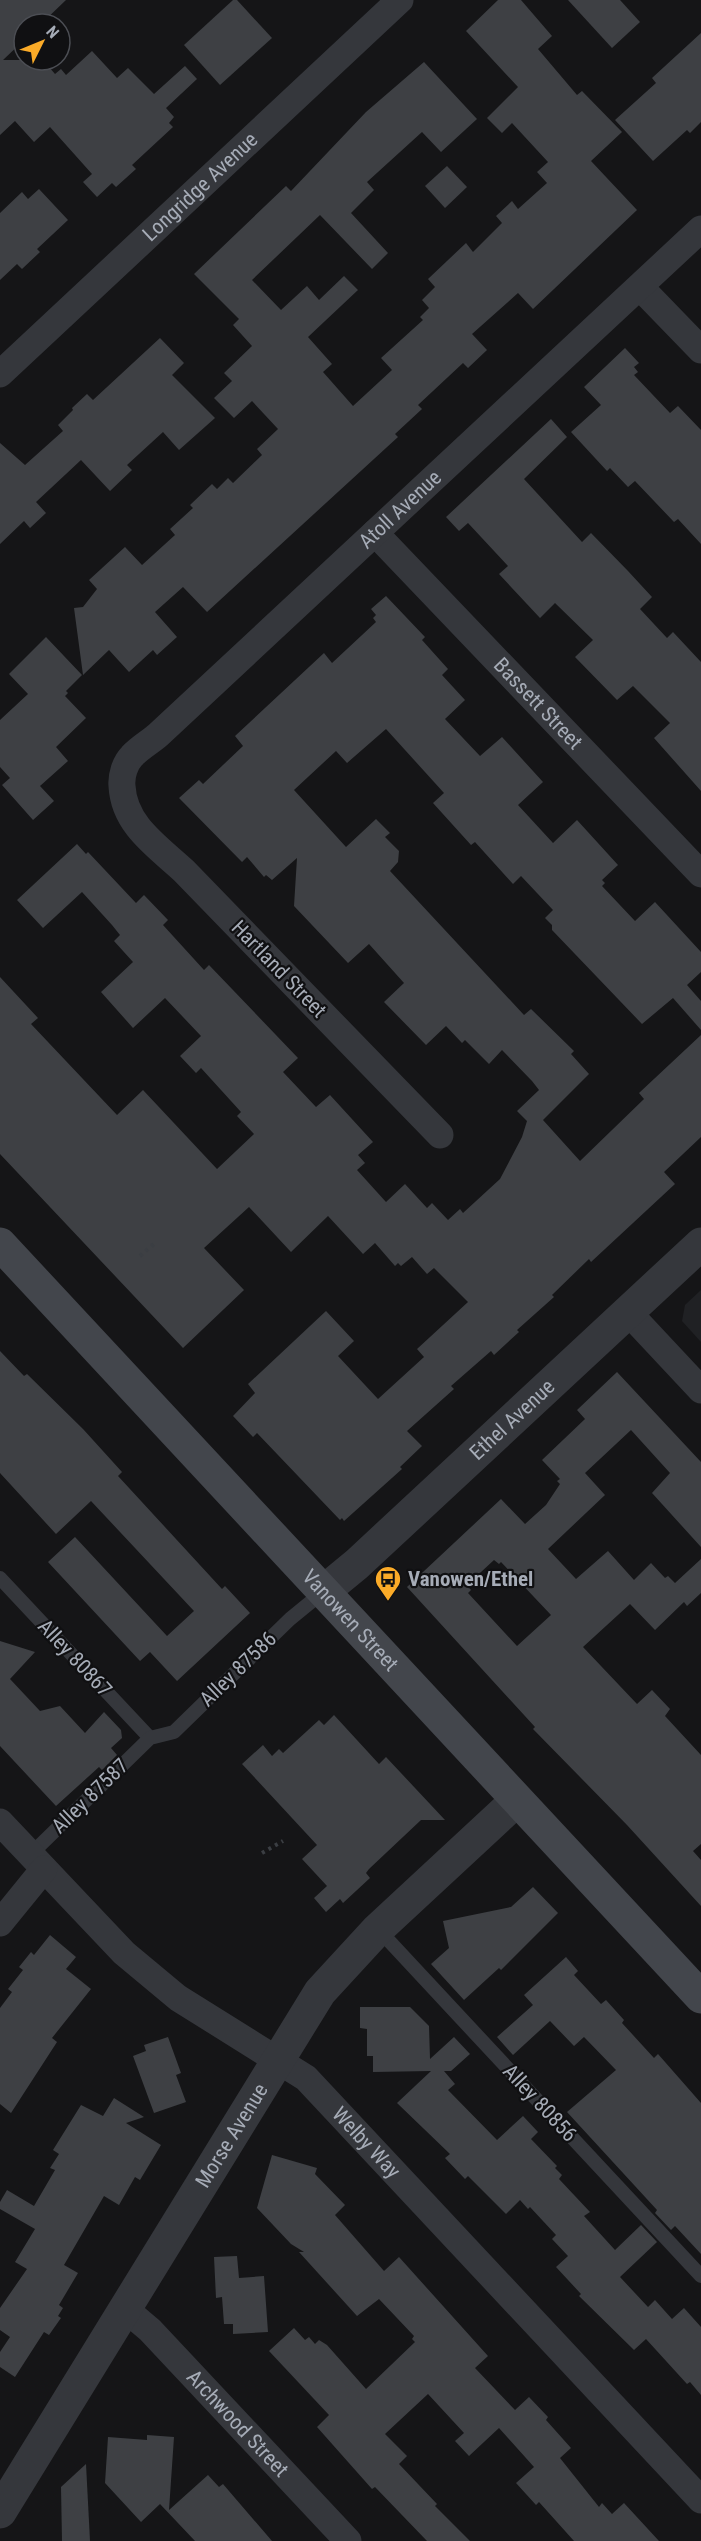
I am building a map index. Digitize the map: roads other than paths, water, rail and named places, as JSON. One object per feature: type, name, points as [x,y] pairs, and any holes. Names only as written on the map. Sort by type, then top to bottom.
[{"type":"main road","name":"Vanowen Street","points":[[0,1244],[701,1997]]},
{"type":"street","name":"Longridge Avenue","points":[[0,374],[400,0]]},
{"type":"street","name":"Atoll Avenue","points":[[123,800],[121,777],[130,757],[158,735],[701,229]]},
{"type":"street","points":[[640,287],[701,350]]},
{"type":"street","name":"Bassett Street","points":[[375,533],[701,874]]},
{"type":"street","name":"Hartland Street","points":[[123,800],[133,822],[142,834],[184,871],[440,1135]]},
{"type":"street","name":"Ethel Avenue","points":[[323,1592],[357,1564],[701,1244]]},
{"type":"street","points":[[628,1312],[701,1390]]},
{"type":"street","name":"Morse Avenue","points":[[0,2512],[320,1992],[378,1929],[517,1800]]},
{"type":"street","name":"Welby Way","points":[[0,1822],[124,1953],[178,1998],[306,2078],[701,2500]]},
{"type":"street","points":[[0,1923],[37,1862]]},
{"type":"street","name":"Archwood Street","points":[[124,2308],[150,2330],[348,2541]]},
{"type":"lane","name":"Alley 80867","points":[[0,1578],[150,1738]]},
{"type":"lane","name":"Alley 87586","points":[[150,1738],[174,1732],[290,1619],[323,1592]]},
{"type":"lane","name":"Alley 87587","points":[[37,1862],[150,1738]]},
{"type":"lane","name":"Alley 80856","points":[[378,1929],[701,2276]]},
{"type":"place","name":"Vanowen/Ethel","points":[[388,1602]]}]
